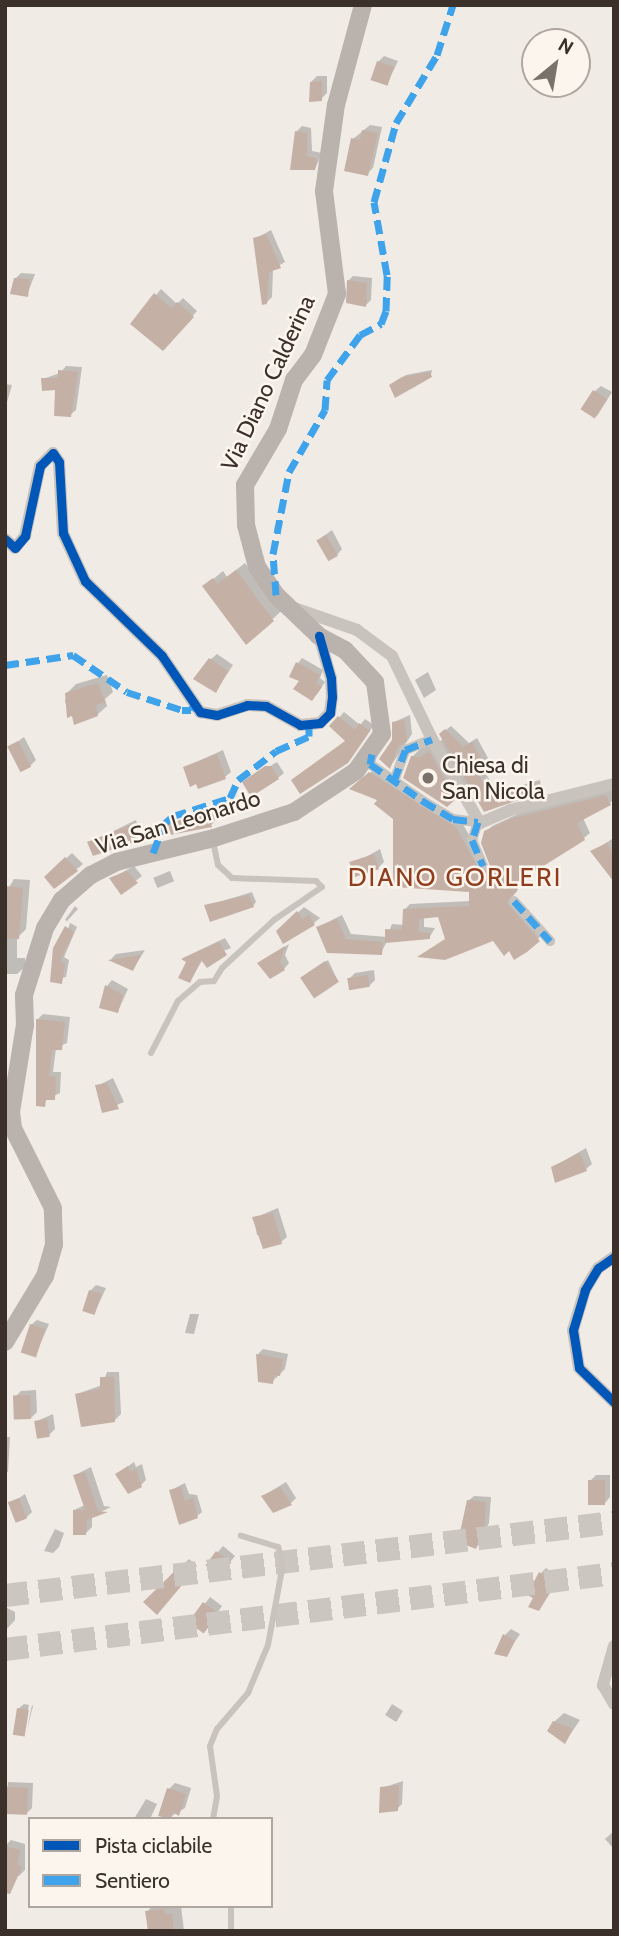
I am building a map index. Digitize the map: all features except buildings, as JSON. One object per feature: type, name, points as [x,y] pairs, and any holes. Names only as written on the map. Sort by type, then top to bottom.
[{"type":"main road","name":"Via Diano Calderina","points":[[319,636],[287,605],[257,567],[246,525],[245,485],[278,429],[294,380],[313,355],[337,294],[324,191],[336,104],[361,9]]},
{"type":"main road","points":[[319,636],[345,650],[375,682],[382,734],[372,754]]},
{"type":"main road","name":"Via San Leonardo","points":[[5,1342],[45,1276],[54,1244],[53,1208],[13,1128],[11,1112],[25,1025],[24,995],[46,928],[62,900],[99,870],[116,862],[214,838],[294,811],[331,791],[372,754]]},
{"type":"street","points":[[5,539],[15,548],[25,536],[40,466],[53,453],[59,462],[63,533],[85,581],[162,656],[200,712],[217,715],[247,705],[265,706],[300,725],[320,723],[330,713],[331,688],[319,636]]},
{"type":"street","points":[[287,605],[378,641],[392,656],[432,739],[478,822],[472,840],[483,866]]},
{"type":"street","points":[[394,780],[405,750],[432,739]]},
{"type":"street","points":[[372,754],[370,764],[453,819],[478,822],[614,784]]},
{"type":"street","points":[[514,901],[550,941]]},
{"type":"street","points":[[614,1257],[598,1268],[585,1290],[573,1329],[579,1368],[614,1402]]},
{"type":"street","points":[[614,1646],[603,1685],[614,1704]]},
{"type":"lane","points":[[151,1053],[178,1001],[201,982],[214,981],[222,968],[274,920],[322,887],[316,881],[232,878],[214,856],[214,838]]},
{"type":"lane","points":[[213,1817],[217,1796],[210,1746],[217,1729],[248,1693],[268,1645],[283,1564],[278,1547],[241,1536]]},
{"type":"lane","points":[[231,1908],[231,1931]]},
{"type":"tunnel","points":[[5,1595],[614,1522]]},
{"type":"tunnel","points":[[5,1649],[614,1573]]},
{"type":"marked path","points":[[276,595],[273,554],[289,472],[325,410],[327,380],[360,335],[381,324],[386,311],[387,275],[374,202],[396,123],[437,55],[453,5]]},
{"type":"marked path","points":[[5,665],[73,655],[127,692],[182,710],[191,710],[194,704]]},
{"type":"marked path","points":[[153,853],[164,824],[173,816],[230,798],[238,780],[276,751],[309,736],[309,727]]},
{"type":"marked path","points":[[394,781],[405,750],[432,739]]},
{"type":"marked path","points":[[372,754],[370,764],[423,801],[453,819],[478,822],[472,840],[483,866]]},
{"type":"marked path","points":[[514,901],[550,941]]},
{"type":"cycle path","points":[[5,539],[15,548],[25,536],[40,466],[53,453],[59,462],[63,533],[85,581],[162,656],[200,712],[217,715],[247,705],[266,706],[300,725],[320,723],[330,713],[332,697],[331,678],[319,636]]},
{"type":"cycle path","points":[[614,1257],[598,1268],[585,1290],[573,1330],[579,1368],[614,1402]]},
{"type":"place","name":"Chiesa di San Nicola","points":[[428,778]]},
{"type":"district","name":"DIANO GORLERI","points":[[455,878]]}]
